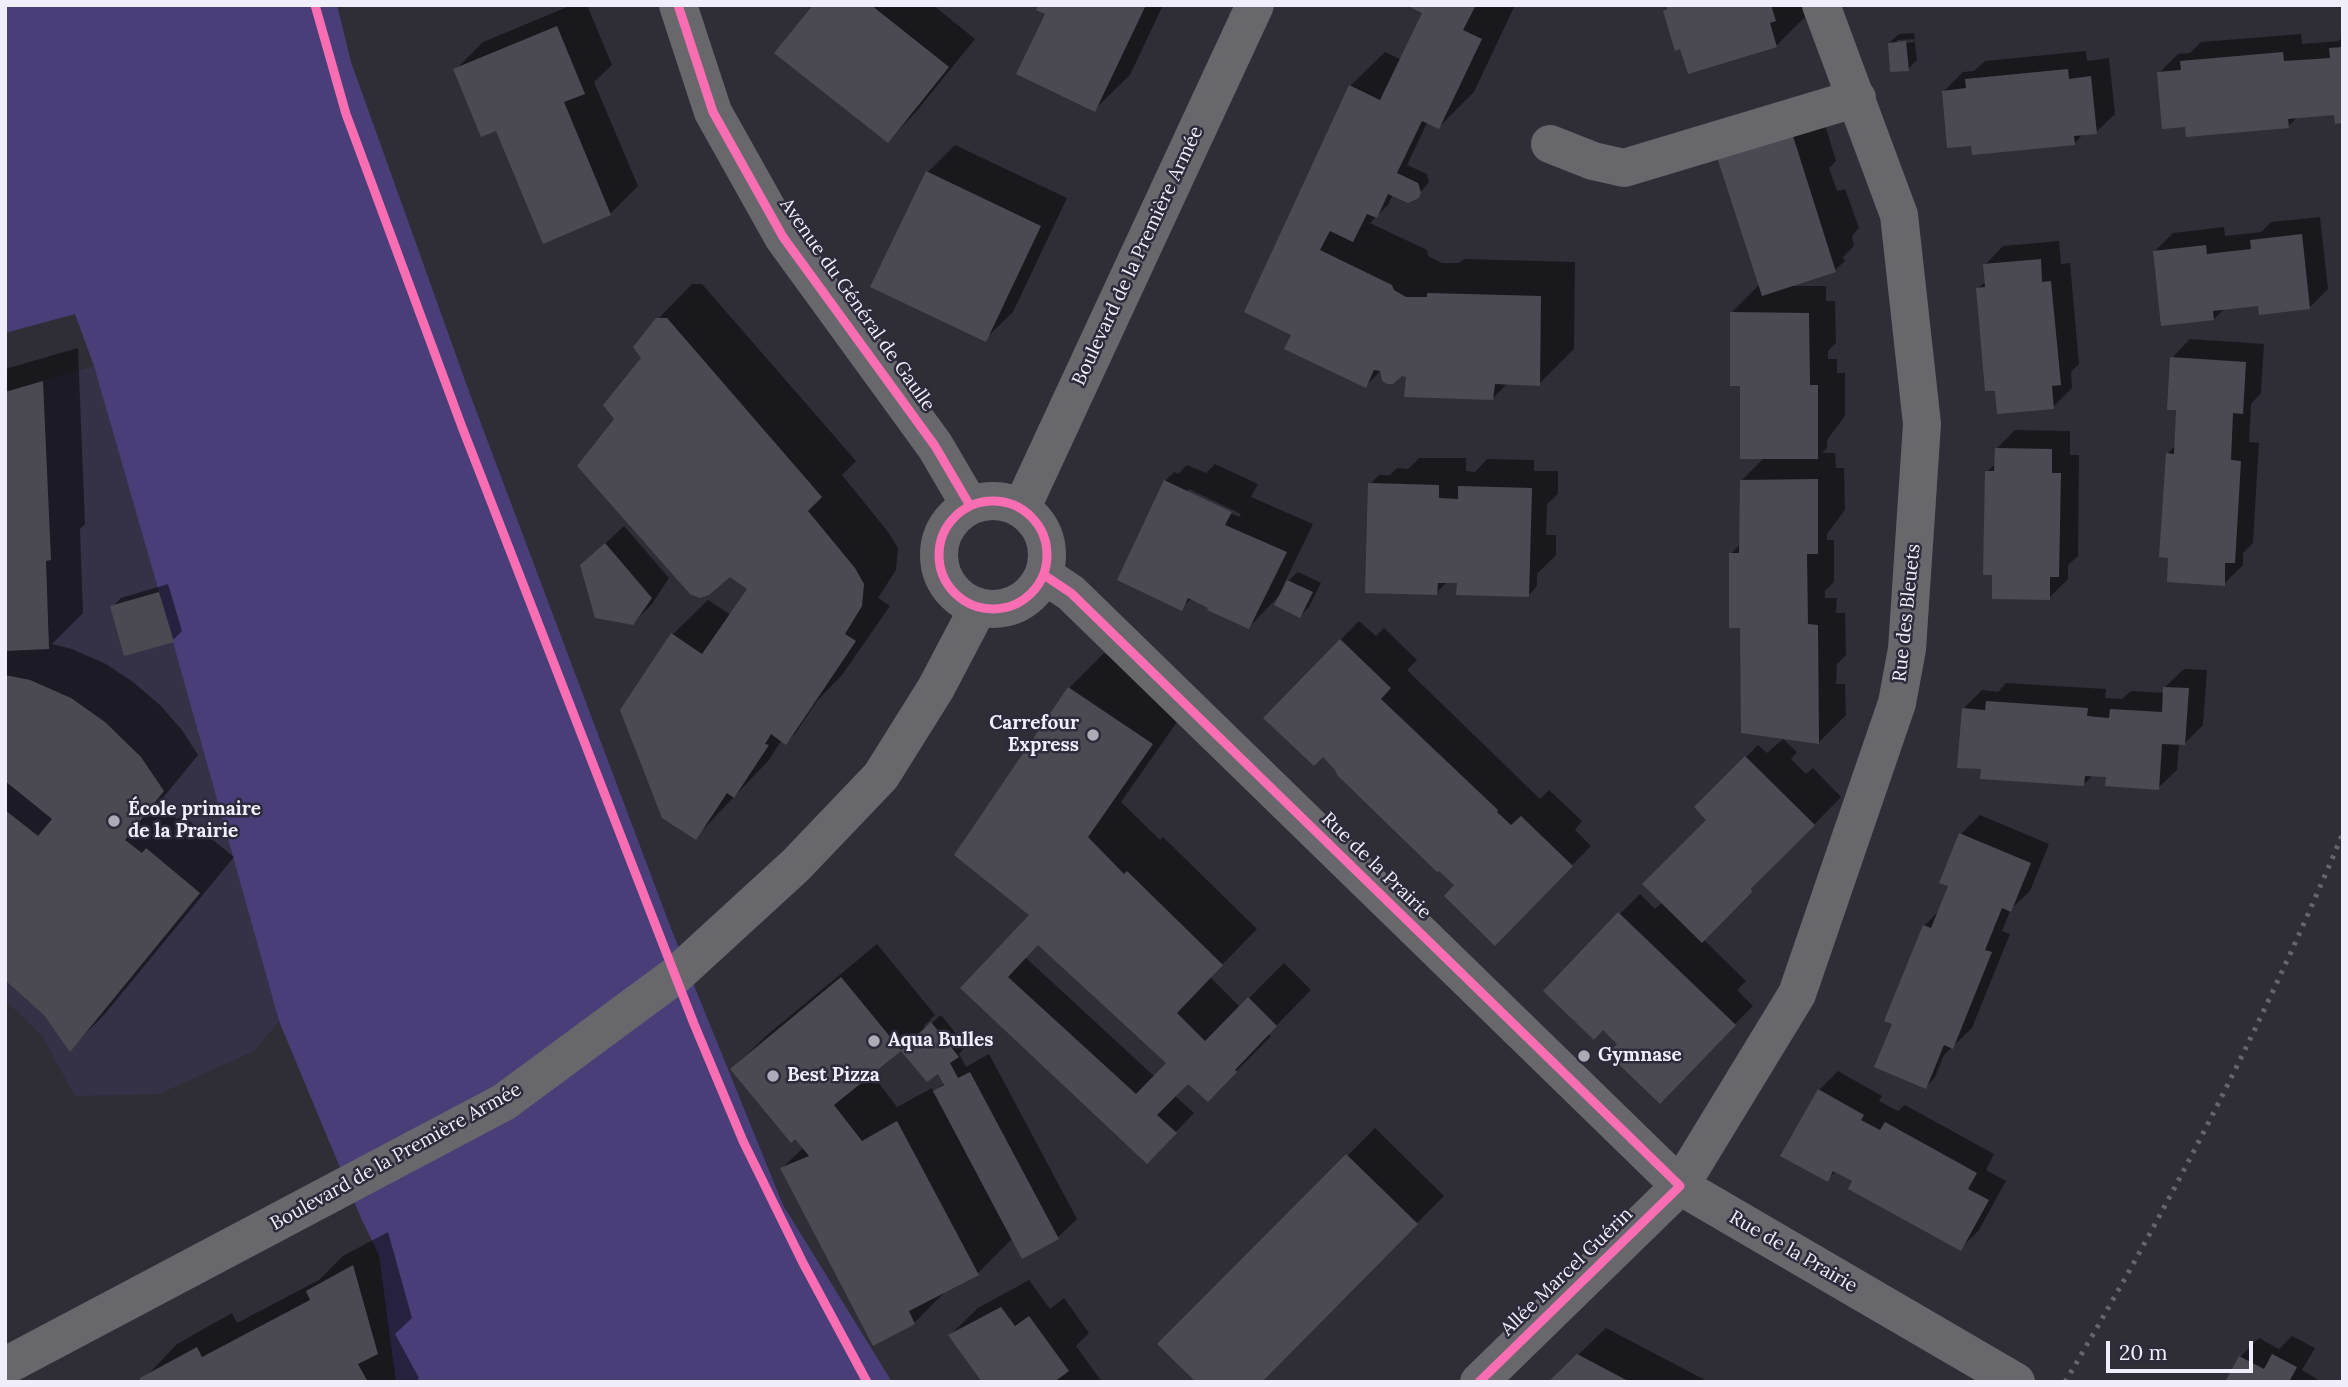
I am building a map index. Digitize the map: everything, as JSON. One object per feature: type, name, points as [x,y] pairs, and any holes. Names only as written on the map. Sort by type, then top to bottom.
[{"type":"street","name":"Avenue du Général de Gaulle","points":[[678,5],[713,112],[783,237],[935,446],[969,504]]},
{"type":"street","name":"Boulevard de la Première Armée","points":[[1021,507],[1255,5]]},
{"type":"street","name":"Rue des Bleuets","points":[[1680,1186],[1797,994],[1897,703],[1907,649],[1923,424],[1899,215],[1821,5]]},
{"type":"street","points":[[1550,144],[1593,161],[1624,168],[1857,99]]},
{"type":"street","points":[[996,499],[1021,507],[1040,526],[1047,550],[1044,575],[1028,597],[1004,609],[978,608],[949,590],[937,559],[945,527],[969,504],[996,499]]},
{"type":"street","name":"Rue de la Prairie","points":[[1044,575],[1070,593],[1680,1186],[2016,1382]]},
{"type":"street","name":"Boulevard de la Première Armée","points":[[12,1365],[504,1102],[676,975],[796,865],[880,776],[936,688],[978,608]]},
{"type":"street","name":"Allée Marcel Guérin","points":[[1479,1382],[1680,1186]]},
{"type":"shaded area","points":[[5,5],[337,5],[351,62],[471,397],[672,931],[783,1205],[892,1382],[396,1382],[379,1255],[279,1021],[94,366],[75,314],[5,333]]},
{"type":"shaded area","name":"École primaire de la Prairie","points":[[94,366],[279,1021],[254,1051],[159,1094],[75,1096],[43,1037],[5,1000],[5,392]]},
{"type":"building","points":[[813,5],[871,5],[949,67],[888,143],[774,53]]},
{"type":"building","points":[[1038,5],[1146,5],[1095,112],[1016,74],[1045,14],[1036,10]]},
{"type":"building","points":[[1406,5],[1476,5],[1463,30],[1482,39],[1439,129],[1422,121],[1397,173],[1418,183],[1421,192],[1419,198],[1408,203],[1388,194],[1377,218],[1367,214],[1353,242],[1330,231],[1320,250],[1392,285],[1394,290],[1406,297],[1427,297],[1427,293],[1541,296],[1540,386],[1495,384],[1493,400],[1404,397],[1406,377],[1402,376],[1393,384],[1387,384],[1382,381],[1380,371],[1374,370],[1366,388],[1284,349],[1291,335],[1244,312],[1349,85],[1380,100],[1422,13]]},
{"type":"building","points":[[1666,5],[1771,5],[1776,21],[1770,23],[1777,47],[1688,74],[1680,49],[1675,51],[1663,11],[1667,9]]},
{"type":"building","points":[[557,26],[585,94],[564,102],[611,215],[543,244],[496,131],[481,137],[453,69]]},
{"type":"building","points":[[1906,41],[1909,71],[1890,72],[1888,43]]},
{"type":"building","points":[[2343,47],[2343,123],[2335,124],[2334,115],[2288,119],[2289,128],[2186,137],[2185,127],[2162,129],[2157,72],[2181,70],[2180,61],[2283,52],[2284,61],[2330,58],[2329,48]]},
{"type":"building","points":[[2068,69],[2069,79],[2091,76],[2097,134],[2074,136],[2075,145],[1972,155],[1971,146],[1947,148],[1942,91],[1966,88],[1965,79]]},
{"type":"building","points":[[1792,133],[1836,272],[1762,296],[1717,157]]},
{"type":"building","points":[[926,171],[1041,226],[986,342],[870,287]]},
{"type":"building","points":[[2302,234],[2310,309],[2259,315],[2258,306],[2213,311],[2214,320],[2161,326],[2153,251],[2206,245],[2207,254],[2251,249],[2250,240]]},
{"type":"building","points":[[2041,259],[2042,282],[2051,281],[2061,385],[2052,386],[2054,409],[1997,414],[1995,391],[1985,391],[1976,288],[1985,287],[1983,264]]},
{"type":"building","points":[[1730,312],[1809,313],[1810,385],[1818,385],[1818,459],[1740,459],[1740,386],[1730,386]]},
{"type":"building","points":[[656,318],[667,318],[822,497],[808,511],[855,568],[864,584],[862,606],[845,634],[856,641],[786,745],[771,734],[765,744],[769,745],[734,798],[727,793],[696,840],[662,818],[620,710],[671,633],[702,654],[747,589],[730,577],[709,595],[700,598],[690,594],[577,466],[614,419],[603,405],[641,358],[633,347]]},
{"type":"building","points":[[2170,357],[2246,362],[2243,414],[2233,413],[2231,460],[2241,461],[2235,563],[2225,563],[2225,586],[2167,582],[2168,558],[2159,557],[2166,453],[2174,454],[2176,410],[2167,410]]},
{"type":"building","points":[[43,381],[51,560],[46,561],[49,649],[5,651],[5,392]]},
{"type":"building","points":[[1995,448],[2052,449],[2052,473],[2061,473],[2059,577],[2050,577],[2050,600],[1992,599],[1992,575],[1983,575],[1985,471],[1994,471]]},
{"type":"building","points":[[1818,479],[1818,554],[1807,554],[1808,624],[1818,625],[1819,744],[1741,733],[1740,628],[1729,628],[1729,553],[1739,553],[1740,480]]},
{"type":"building","points":[[1164,480],[1232,512],[1225,525],[1287,552],[1249,629],[1188,598],[1182,611],[1117,580]]},
{"type":"building","points":[[1368,483],[1439,485],[1439,498],[1458,499],[1458,486],[1532,488],[1529,597],[1456,595],[1457,583],[1438,583],[1437,595],[1365,593]]},
{"type":"building","points":[[605,543],[652,598],[633,625],[595,618],[580,565]]},
{"type":"building","points":[[1287,580],[1313,592],[1300,618],[1274,605]]},
{"type":"building","points":[[159,592],[174,642],[124,656],[110,606]]},
{"type":"building","points":[[1340,639],[1391,688],[1381,699],[1511,825],[1521,816],[1573,866],[1495,946],[1444,896],[1454,885],[1437,872],[1337,775],[1323,757],[1314,766],[1263,718]]},
{"type":"building","points":[[5,675],[30,680],[71,698],[105,722],[141,757],[164,791],[125,840],[142,853],[146,848],[200,893],[70,1052],[44,1015],[5,980],[5,810],[38,836],[52,819],[5,781]]},
{"type":"building","points":[[1068,687],[1153,744],[1088,837],[1124,874],[1127,871],[1223,965],[1177,1013],[1205,1041],[1248,997],[1277,1026],[1208,1102],[1188,1084],[1157,1115],[1177,1133],[1147,1164],[960,988],[1029,915],[954,855]],"holes":[[[1038,945],[1166,1063],[1136,1094],[1008,977]]]},
{"type":"building","points":[[2163,687],[2189,688],[2185,745],[2162,744],[2159,790],[2105,786],[2106,777],[2085,776],[2084,786],[1980,779],[1981,769],[1957,768],[1962,708],[1985,710],[1986,701],[2088,708],[2087,716],[2109,718],[2110,709],[2162,712]]},
{"type":"building","points":[[1745,756],[1815,825],[1702,943],[1642,884],[1706,820],[1694,807]]},
{"type":"building","points":[[1959,833],[2031,863],[2011,912],[2002,908],[1985,950],[1992,952],[1953,1049],[1944,1045],[1926,1089],[1874,1067],[1892,1024],[1884,1021],[1923,925],[1931,928],[1948,886],[1939,883]]},
{"type":"building","points":[[1618,912],[1736,1025],[1660,1104],[1608,1054],[1617,1044],[1603,1030],[1594,1040],[1543,991]]},
{"type":"building","points":[[841,977],[901,1050],[931,1022],[959,1057],[950,1063],[958,1078],[970,1072],[1059,1239],[1022,1259],[933,1091],[944,1085],[938,1074],[927,1082],[901,1051],[834,1105],[862,1141],[897,1121],[979,1275],[909,1311],[915,1324],[873,1346],[780,1168],[809,1156],[795,1139],[791,1143],[730,1069]]},
{"type":"building","points":[[1818,1089],[1864,1115],[1861,1120],[1880,1130],[1885,1122],[1977,1173],[1968,1189],[1989,1200],[1961,1251],[1848,1189],[1852,1181],[1833,1171],[1828,1182],[1780,1156]]},
{"type":"building","points":[[1346,1154],[1418,1224],[1262,1382],[1196,1382],[1157,1344]]},
{"type":"building","points":[[353,1265],[378,1354],[358,1364],[368,1382],[139,1382],[140,1378],[197,1347],[202,1357],[310,1300],[306,1291]]},
{"type":"building","points":[[1001,1307],[1015,1326],[1029,1316],[1069,1371],[1054,1382],[982,1382],[948,1335]]},
{"type":"building","points":[[1577,1354],[1630,1382],[1548,1382]]},
{"type":"building","points":[[2272,1354],[2297,1367],[2289,1382],[2225,1382],[2239,1356],[2264,1369]]},
{"type":"railway","points":[[2065,1382],[2142,1249],[2214,1112],[2281,974],[2343,833]]},
{"type":"cycle path","points":[[315,5],[346,114],[462,427],[694,1024],[743,1141],[803,1263],[867,1382]]},
{"type":"cycle path","points":[[678,5],[713,112],[783,237],[935,446],[969,504]]},
{"type":"cycle path","points":[[993,501],[1014,505],[1031,517],[1043,534],[1047,555],[1043,576],[1031,593],[1014,605],[993,609],[972,605],[955,593],[943,576],[939,555],[943,534],[955,517],[972,505],[993,501]]},
{"type":"cycle path","points":[[1044,575],[1071,593],[1680,1186],[1479,1382]]},
{"type":"place","name":"Carrefour Express","points":[[1093,735]]},
{"type":"place","name":"École primaire de la Prairie","points":[[114,821]]},
{"type":"place","name":"Aqua Bulles","points":[[874,1041]]},
{"type":"place","name":"Gymnase","points":[[1584,1056]]},
{"type":"place","name":"Best Pizza","points":[[773,1076]]}]
